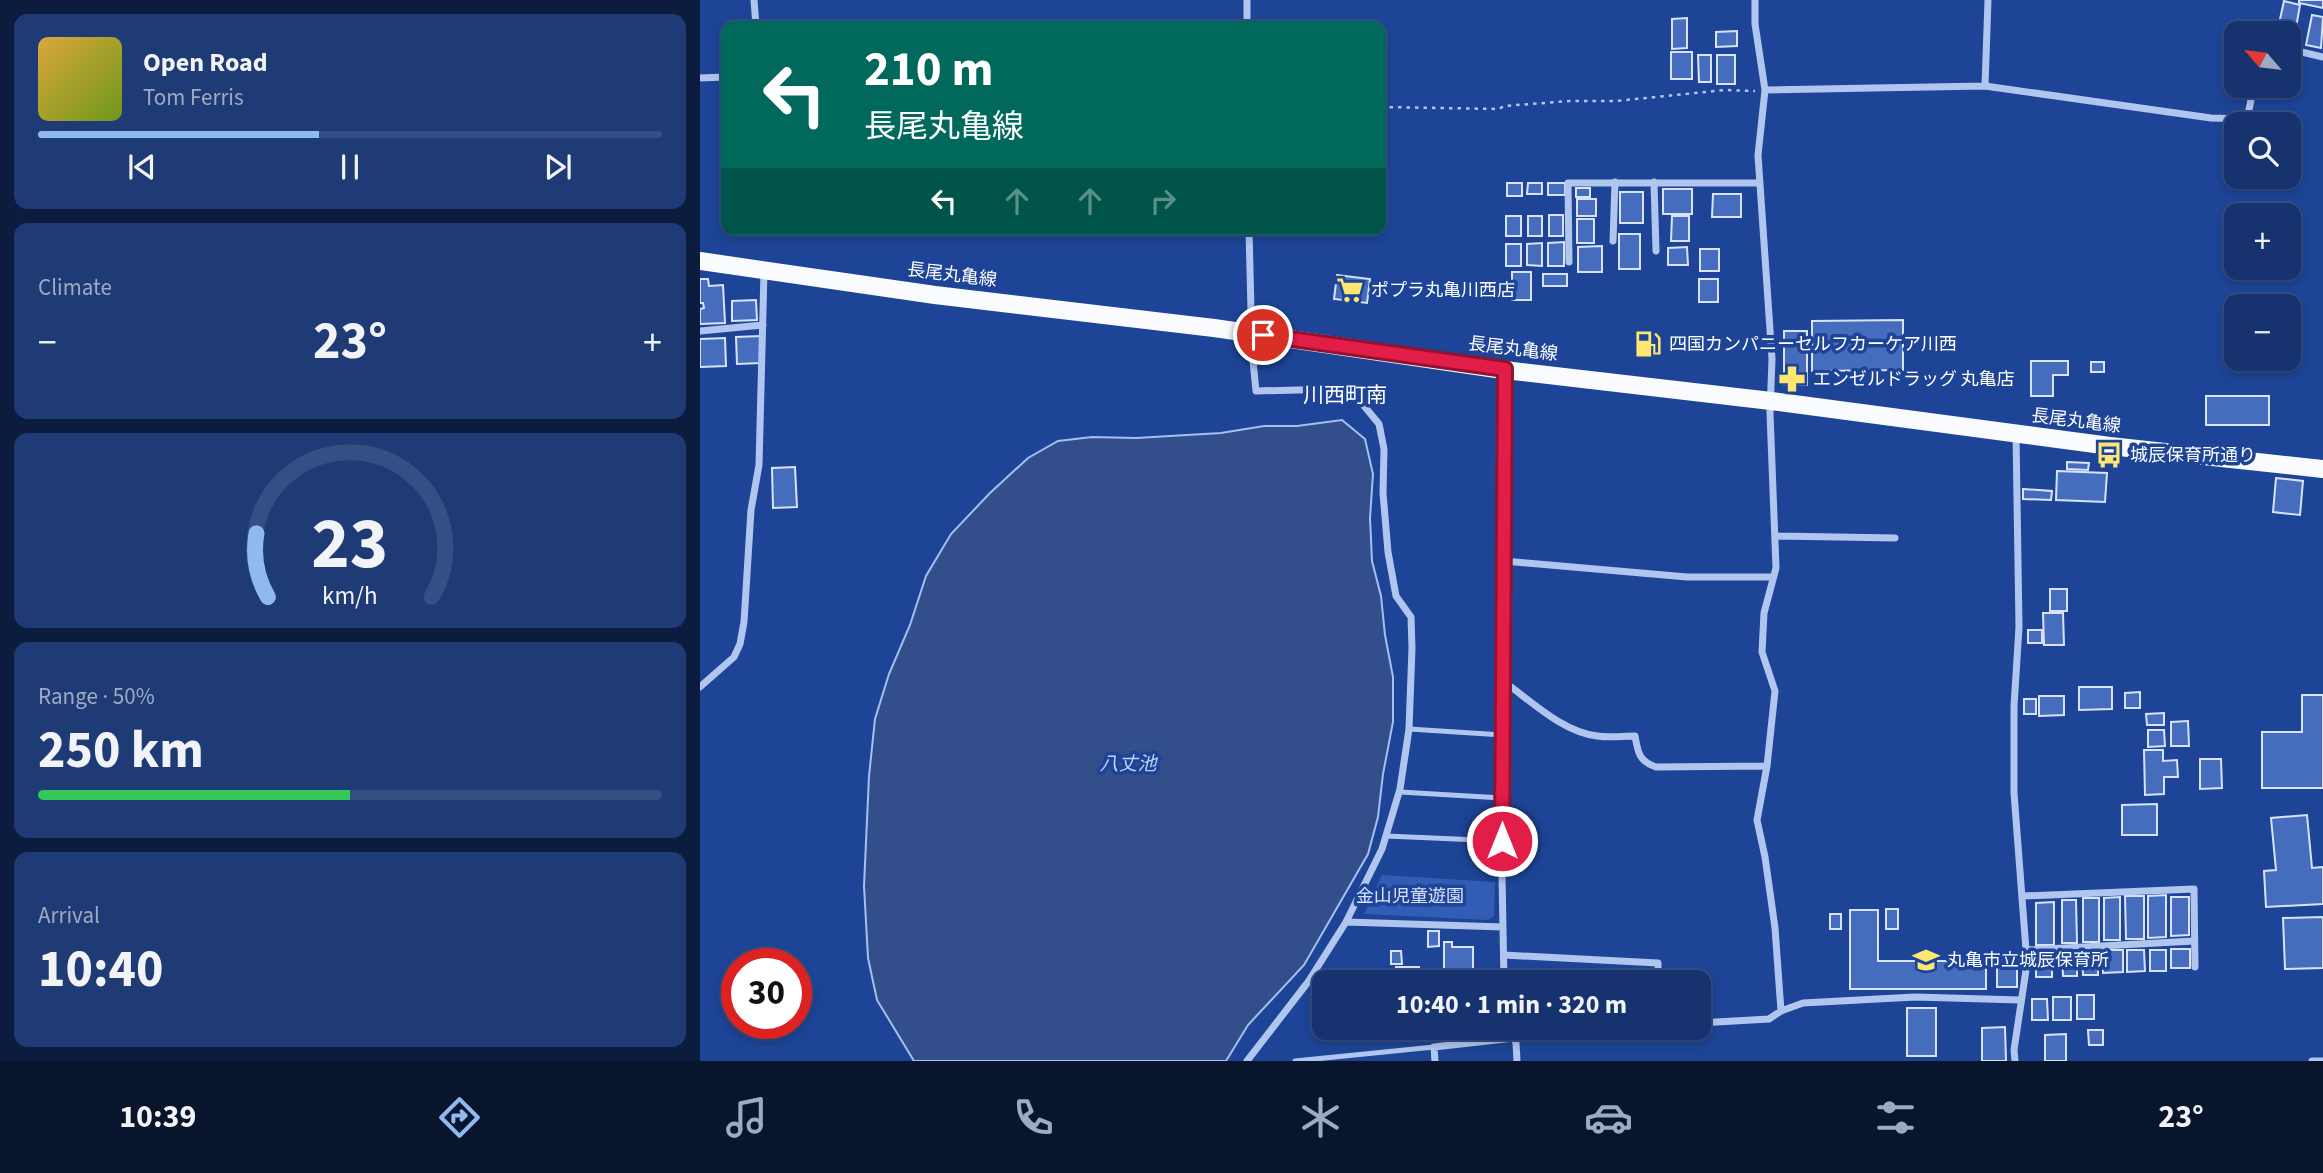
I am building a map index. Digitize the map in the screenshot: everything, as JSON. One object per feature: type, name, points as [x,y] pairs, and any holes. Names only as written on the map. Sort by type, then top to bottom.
[{"type":"main road","name":"長尾丸亀線","points":[[700,261],[935,295],[1251,333],[1505,369],[2016,434],[2323,469]]},
{"type":"street","points":[[754,0],[756,21]]},
{"type":"street","points":[[1247,0],[1247,21]]},
{"type":"street","points":[[1755,0],[1755,24],[1765,90],[1759,155],[1772,359],[1776,568],[1764,613],[1762,652],[1775,691],[1767,766],[1757,820],[1775,928],[1781,1011]]},
{"type":"street","points":[[1985,86],[1988,0]]},
{"type":"street","points":[[2301,52],[2323,57]]},
{"type":"street","points":[[700,78],[721,77]]},
{"type":"street","points":[[1765,90],[1985,86],[2211,118],[2248,119],[2252,98]]},
{"type":"street","points":[[1613,241],[1615,182]]},
{"type":"street","points":[[1654,182],[1656,251]]},
{"type":"street","points":[[1569,262],[1568,183],[1760,183]]},
{"type":"street","points":[[1247,1061],[1308,982],[1346,922],[1382,849],[1400,792],[1409,729],[1412,648],[1411,617],[1396,596],[1388,552],[1383,493],[1384,449],[1379,424],[1360,401],[1335,389],[1256,391],[1251,333],[1249,235]]},
{"type":"street","points":[[700,687],[734,657],[740,644],[744,622],[751,510],[759,465],[764,270]]},
{"type":"street","points":[[700,331],[763,325]]},
{"type":"street","points":[[1504,970],[1502,798],[1505,369]]},
{"type":"street","points":[[2015,1061],[2020,1000],[2026,970],[2014,793],[2014,706],[2019,627],[2016,434]]},
{"type":"street","points":[[1775,536],[1895,538]]},
{"type":"street","points":[[1504,561],[1687,576],[1773,577]]},
{"type":"street","points":[[1503,681],[1555,718],[1583,732],[1597,736],[1635,736],[1638,755],[1644,762],[1656,767],[1767,766]]},
{"type":"street","points":[[2023,896],[2194,889],[2195,967]]},
{"type":"street","points":[[1346,922],[1503,927]]},
{"type":"street","points":[[2026,950],[2194,941]]},
{"type":"street","points":[[1504,955],[1658,963],[1658,970]]},
{"type":"street","points":[[1711,1022],[1769,1019],[1781,1011],[1803,1003],[1916,997],[2020,1000]]},
{"type":"street","points":[[1435,1061],[1434,1047],[1496,1040]]},
{"type":"street","points":[[1514,1040],[1517,1061]]},
{"type":"street","points":[[2312,1061],[2323,1060]]},
{"type":"lane","points":[[1409,729],[1503,735]]},
{"type":"lane","points":[[1400,792],[1502,798]]},
{"type":"lane","points":[[1386,836],[1502,841]]},
{"type":"lane","points":[[1295,1061],[1434,1047]]},
{"type":"path","points":[[1386,107],[1499,109],[1504,106],[1570,101],[1616,101],[1663,94],[1765,90]]},
{"type":"green space","name":"金山児童遊園","points":[[1382,875],[1495,882],[1494,916],[1488,920],[1364,914]]},
{"type":"water","name":"八丈池","points":[[1342,420],[1365,439],[1373,474],[1370,518],[1372,561],[1381,596],[1393,677],[1393,722],[1378,817],[1368,854],[1304,965],[1248,1025],[1226,1061],[914,1061],[877,1000],[868,958],[864,886],[869,776],[875,719],[889,674],[910,625],[926,576],[951,534],[1028,458],[1058,441],[1092,437],[1136,438],[1221,433],[1264,426],[1297,426]]},
{"type":"building","points":[[2299,0],[2323,0],[2323,8],[2299,3]]},
{"type":"building","points":[[2284,1],[2300,5],[2297,21],[2280,21]]},
{"type":"building","points":[[2312,15],[2323,17],[2321,48],[2306,45]]},
{"type":"building","points":[[1687,18],[1687,48],[1672,49],[1672,19]]},
{"type":"building","points":[[1737,31],[1737,46],[1716,47],[1716,32]]},
{"type":"building","points":[[1671,52],[1692,52],[1692,79],[1671,79]]},
{"type":"building","points":[[1698,55],[1711,55],[1711,82],[1699,82]]},
{"type":"building","points":[[1717,55],[1735,55],[1735,84],[1717,84]]},
{"type":"building","points":[[1507,183],[1522,183],[1522,196],[1507,196]]},
{"type":"building","points":[[1528,183],[1542,183],[1542,194],[1527,194]]},
{"type":"building","points":[[1548,183],[1565,183],[1565,195],[1548,195]]},
{"type":"building","points":[[1576,188],[1590,188],[1590,197],[1576,197]]},
{"type":"building","points":[[1663,189],[1692,189],[1692,214],[1663,214]]},
{"type":"building","points":[[1620,192],[1643,192],[1643,223],[1620,223]]},
{"type":"building","points":[[1713,194],[1741,194],[1741,217],[1712,217]]},
{"type":"building","points":[[1577,199],[1596,199],[1596,216],[1577,216]]},
{"type":"building","points":[[1549,215],[1563,215],[1563,236],[1549,236]]},
{"type":"building","points":[[1506,216],[1521,216],[1521,236],[1506,236]]},
{"type":"building","points":[[1528,216],[1542,216],[1542,236],[1528,236]]},
{"type":"building","points":[[1672,216],[1689,216],[1689,241],[1671,241]]},
{"type":"building","points":[[1577,219],[1594,219],[1594,243],[1577,243]]},
{"type":"building","points":[[1619,234],[1640,234],[1640,269],[1619,269]]},
{"type":"building","points":[[1564,242],[1564,266],[1548,266],[1548,243]]},
{"type":"building","points":[[1542,243],[1542,266],[1527,265],[1527,244]]},
{"type":"building","points":[[1506,244],[1521,244],[1521,266],[1506,266]]},
{"type":"building","points":[[1602,246],[1602,272],[1578,272],[1578,247]]},
{"type":"building","points":[[1687,247],[1688,265],[1668,265],[1668,248]]},
{"type":"building","points":[[1700,249],[1719,249],[1719,271],[1700,271]]},
{"type":"building","points":[[1512,272],[1531,272],[1531,300],[1512,300]]},
{"type":"building","points":[[1543,274],[1567,274],[1567,286],[1543,286]]},
{"type":"building","points":[[1337,275],[1370,279],[1367,303],[1334,299]]},
{"type":"building","points":[[700,279],[708,279],[709,286],[723,285],[725,323],[700,324],[700,309],[704,308],[703,303],[700,303]]},
{"type":"building","points":[[1699,279],[1718,279],[1718,302],[1699,302]]},
{"type":"building","points":[[756,300],[757,320],[732,321],[732,301]]},
{"type":"building","points":[[1903,320],[1903,370],[1812,371],[1812,321]]},
{"type":"building","points":[[1784,331],[1807,331],[1807,385],[1784,385]]},
{"type":"building","points":[[760,336],[761,363],[737,364],[736,337]]},
{"type":"building","points":[[725,338],[726,366],[700,367],[700,339]]},
{"type":"building","points":[[2031,361],[2068,361],[2068,375],[2053,375],[2053,396],[2031,396]]},
{"type":"building","points":[[2091,362],[2104,362],[2104,372],[2091,372]]},
{"type":"building","points":[[2206,396],[2269,396],[2269,425],[2206,425]]},
{"type":"building","points":[[2067,462],[2089,463],[2088,470],[2067,469]]},
{"type":"building","points":[[795,467],[797,507],[773,508],[772,468]]},
{"type":"building","points":[[2057,471],[2107,473],[2105,502],[2056,500]]},
{"type":"building","points":[[2276,478],[2303,481],[2300,515],[2273,512]]},
{"type":"building","points":[[2023,489],[2052,491],[2051,500],[2023,499]]},
{"type":"building","points":[[2050,589],[2067,589],[2067,611],[2050,611]]},
{"type":"building","points":[[2043,613],[2063,613],[2064,645],[2044,645]]},
{"type":"building","points":[[2028,630],[2042,630],[2042,643],[2028,643]]},
{"type":"building","points":[[2079,687],[2112,687],[2112,709],[2079,710]]},
{"type":"building","points":[[2140,692],[2140,708],[2125,708],[2125,693]]},
{"type":"building","points":[[2302,695],[2323,695],[2323,788],[2262,788],[2262,732],[2302,732]]},
{"type":"building","points":[[2039,696],[2064,696],[2064,715],[2039,716]]},
{"type":"building","points":[[2024,699],[2036,699],[2036,714],[2024,714]]},
{"type":"building","points":[[2164,713],[2164,725],[2147,725],[2146,714]]},
{"type":"building","points":[[2188,721],[2189,746],[2171,746],[2171,722]]},
{"type":"building","points":[[2148,730],[2164,730],[2165,746],[2148,747]]},
{"type":"building","points":[[2144,750],[2163,750],[2163,761],[2177,760],[2178,777],[2164,777],[2164,794],[2145,795]]},
{"type":"building","points":[[2200,759],[2221,759],[2222,788],[2200,789]]},
{"type":"building","points":[[2157,804],[2157,835],[2122,835],[2122,805]]},
{"type":"building","points":[[2307,815],[2312,868],[2323,867],[2323,904],[2266,907],[2264,871],[2276,870],[2271,818]]},
{"type":"building","points":[[2166,895],[2166,937],[2148,938],[2148,896]]},
{"type":"building","points":[[2125,896],[2144,896],[2144,939],[2126,939]]},
{"type":"building","points":[[2120,897],[2120,940],[2104,940],[2104,898]]},
{"type":"building","points":[[2171,897],[2189,897],[2189,935],[2171,936]]},
{"type":"building","points":[[2083,898],[2099,898],[2099,942],[2083,942]]},
{"type":"building","points":[[2062,900],[2076,900],[2077,943],[2062,943]]},
{"type":"building","points":[[2054,902],[2054,945],[2036,945],[2036,903]]},
{"type":"building","points":[[1886,909],[1898,909],[1898,929],[1886,929]]},
{"type":"building","points":[[1850,910],[1878,910],[1878,961],[1986,961],[1986,989],[1850,989]]},
{"type":"building","points":[[1830,914],[1841,914],[1841,929],[1830,929]]},
{"type":"building","points":[[2323,917],[2323,968],[2285,969],[2283,918]]},
{"type":"building","points":[[1428,931],[1439,931],[1439,946],[1428,947]]},
{"type":"building","points":[[1444,942],[1452,942],[1452,947],[1473,947],[1473,970],[1444,970]]},
{"type":"building","points":[[2171,949],[2190,949],[2190,968],[2171,968]]},
{"type":"building","points":[[2103,950],[2123,950],[2123,972],[2103,973]]},
{"type":"building","points":[[2127,950],[2144,950],[2145,971],[2127,972]]},
{"type":"building","points":[[2150,950],[2166,950],[2166,971],[2150,971]]},
{"type":"building","points":[[1391,951],[1401,951],[1402,964],[1391,964]]},
{"type":"building","points":[[2098,952],[2098,975],[2083,975],[2082,953]]},
{"type":"building","points":[[2062,954],[2077,954],[2077,976],[2063,976]]},
{"type":"building","points":[[2036,956],[2052,956],[2052,977],[2036,977]]},
{"type":"building","points":[[1997,959],[2011,959],[2011,965],[2017,965],[2017,987],[1997,987]]},
{"type":"building","points":[[1396,967],[1419,967],[1419,970],[1396,970]]},
{"type":"building","points":[[2077,995],[2094,995],[2094,1019],[2077,1019]]},
{"type":"building","points":[[2053,997],[2071,997],[2071,1020],[2053,1020]]},
{"type":"building","points":[[2032,999],[2047,999],[2048,1020],[2032,1020]]},
{"type":"building","points":[[1907,1008],[1936,1008],[1936,1056],[1907,1056]]},
{"type":"building","points":[[2005,1027],[2006,1061],[1982,1061],[1982,1028]]},
{"type":"building","points":[[2088,1030],[2103,1030],[2103,1045],[2089,1045]]},
{"type":"building","points":[[2066,1034],[2066,1061],[2045,1061],[2045,1035]]},
{"type":"place","name":"ポプラ丸亀川西店","points":[[1350,290]]},
{"type":"place","name":"四国カンパニーセルフカーケア川西","points":[[1648,344]]},
{"type":"place","name":"エンゼルドラッグ 丸亀店","points":[[1792,379]]},
{"type":"place","name":"城辰保育所通り","points":[[2109,455]]},
{"type":"place","name":"丸亀市立城辰保育所","points":[[1926,960]]},
{"type":"district","name":"川西町南","points":[[1345,395]]},
{"type":"route","points":[[1263,335],[1505,369],[1502,841]]}]
